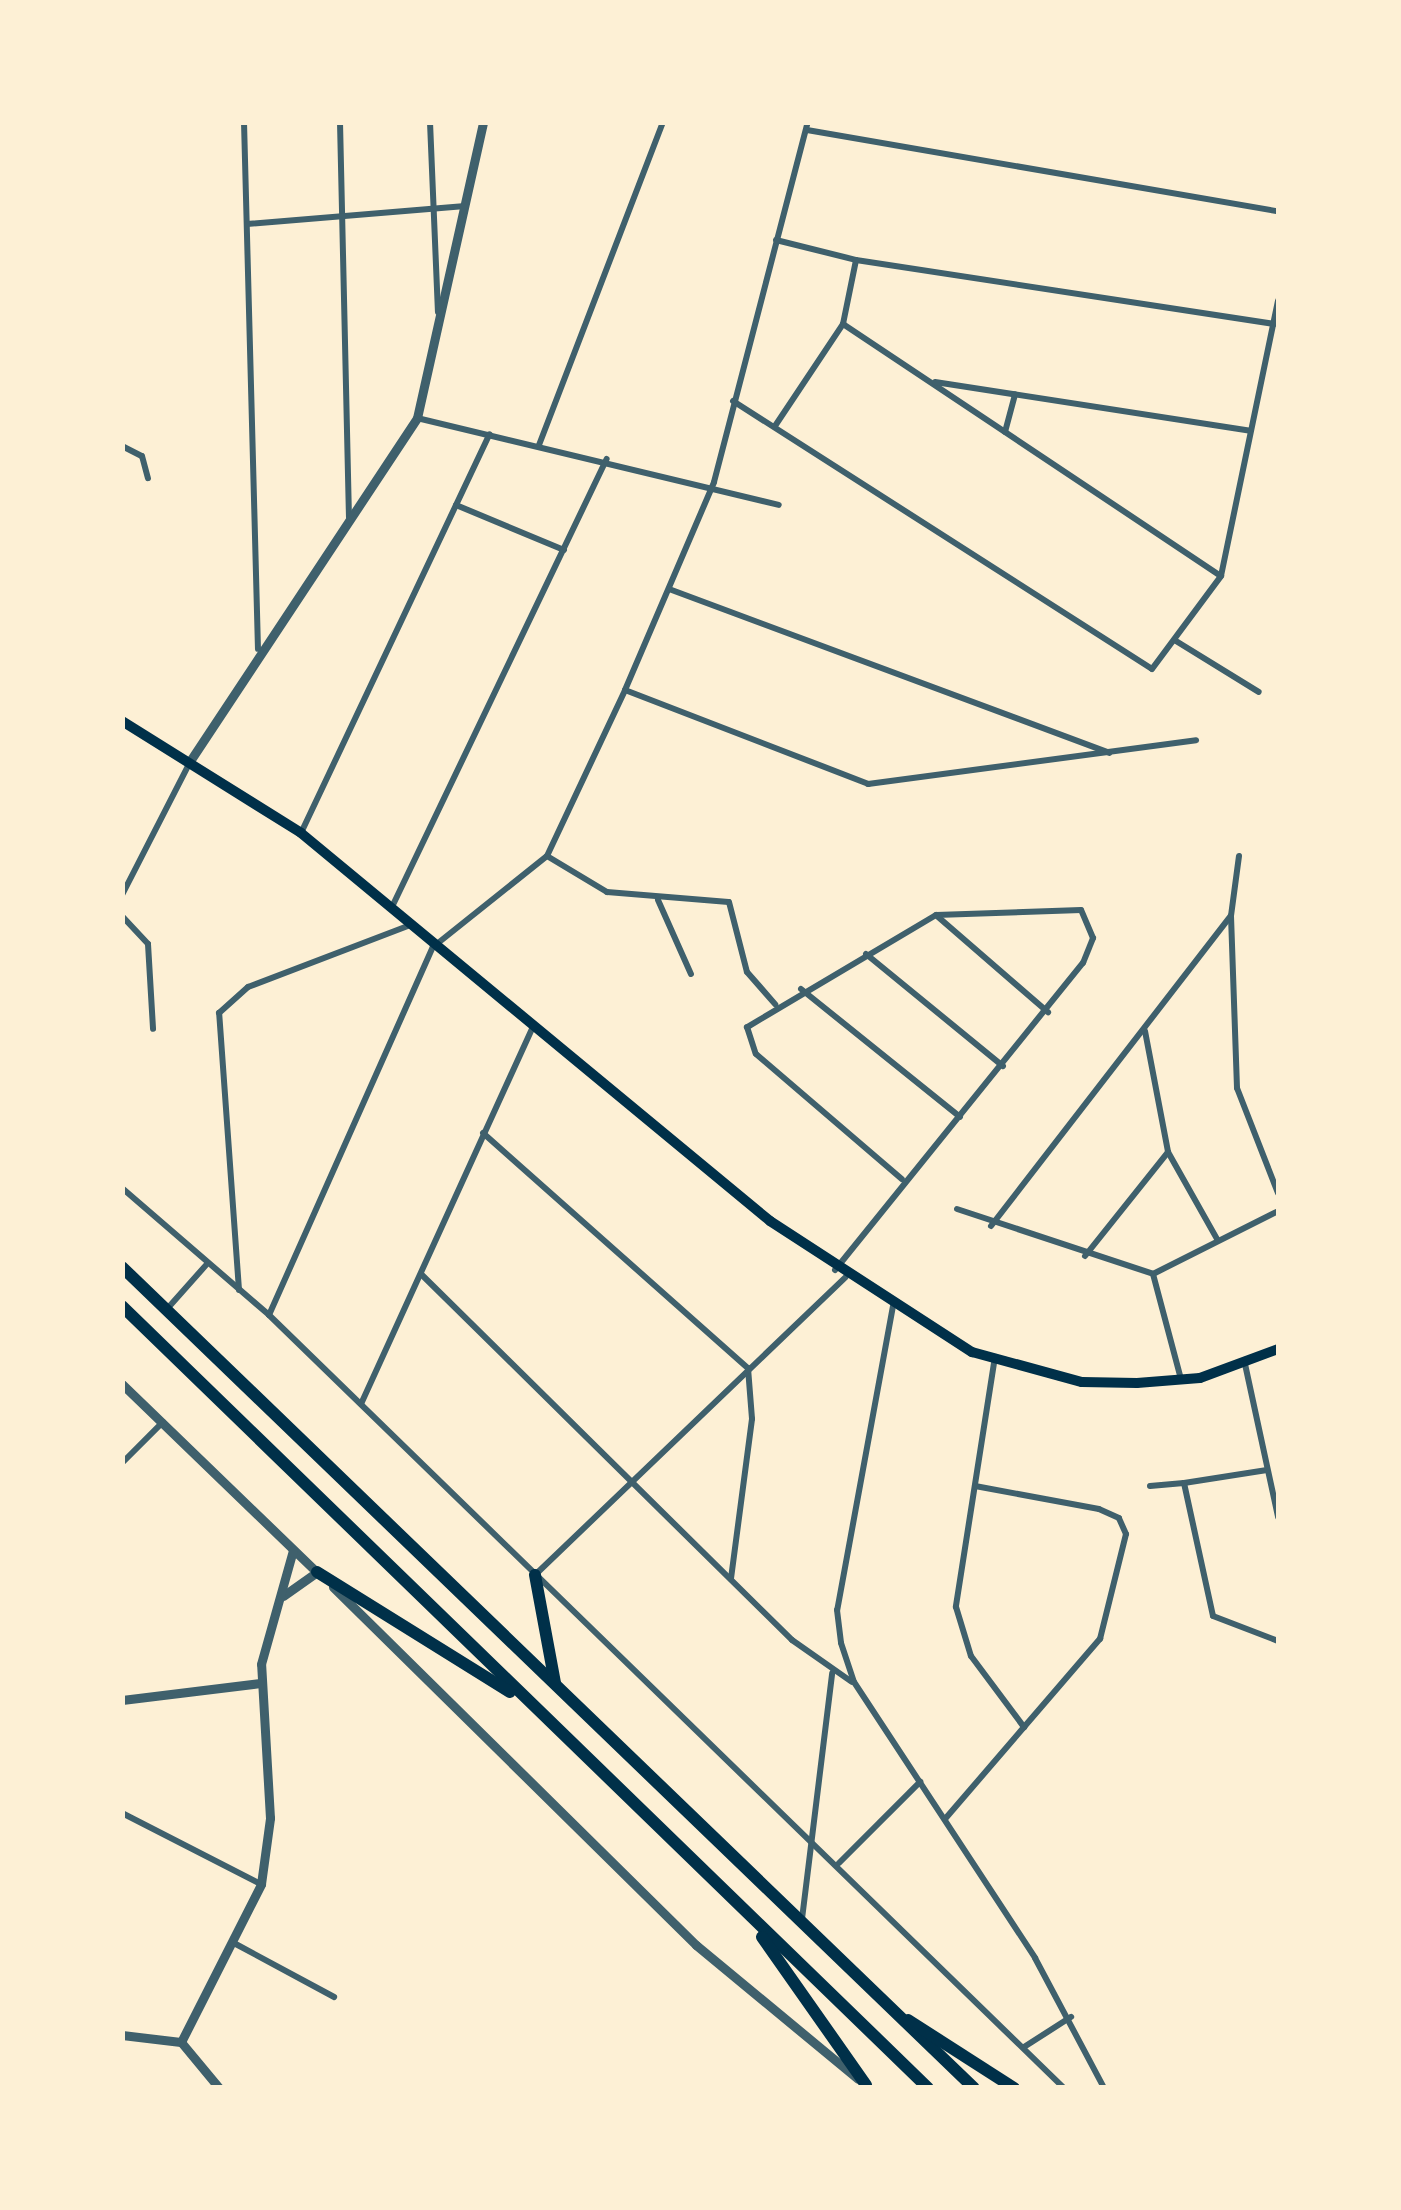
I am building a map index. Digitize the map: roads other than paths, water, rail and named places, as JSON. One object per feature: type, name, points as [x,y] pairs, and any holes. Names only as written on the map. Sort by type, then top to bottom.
[{"type":"highway","points":[[122,1267],[974,2088]]},
{"type":"highway","points":[[122,1306],[928,2088]]},
{"type":"highway","points":[[317,1572],[546,1718]]},
{"type":"highway","points":[[536,1575],[556,1685]]},
{"type":"highway","points":[[729,1896],[867,2086]]},
{"type":"highway","points":[[892,2012],[1014,2088]]},
{"type":"main road","points":[[122,720],[301,833],[532,1028],[835,1270],[994,1363],[1082,1382],[1181,1380],[1245,1364],[1278,1349]]},
{"type":"street","points":[[244,122],[258,650]]},
{"type":"street","points":[[340,122],[349,517]]},
{"type":"street","points":[[430,122],[430,209],[440,338]]},
{"type":"street","points":[[122,895],[190,761],[258,650],[417,418],[440,338],[484,122]]},
{"type":"street","points":[[539,445],[663,122]]},
{"type":"street","points":[[269,1315],[434,947],[546,856],[625,690],[714,482],[807,126],[1278,210]]},
{"type":"street","points":[[247,224],[466,206]]},
{"type":"street","points":[[776,240],[856,260],[1274,324]]},
{"type":"street","points":[[775,426],[843,324],[856,260]]},
{"type":"street","points":[[733,401],[1131,663],[1158,667],[1221,576],[1278,301]]},
{"type":"street","points":[[843,324],[1221,576]]},
{"type":"street","points":[[929,381],[1250,430]]},
{"type":"street","points":[[1005,432],[1015,394]]},
{"type":"street","points":[[417,418],[714,482],[779,505]]},
{"type":"street","points":[[301,833],[490,434]]},
{"type":"street","points":[[122,446],[142,456],[148,478]]},
{"type":"street","points":[[391,910],[607,459]]},
{"type":"street","points":[[456,505],[564,550]]},
{"type":"street","points":[[669,589],[1110,754]]},
{"type":"street","points":[[1176,641],[1259,692]]},
{"type":"street","points":[[625,690],[868,784],[1196,740]]},
{"type":"street","points":[[546,856],[606,892],[658,900],[730,902],[747,972],[774,1004]]},
{"type":"street","points":[[1239,856],[1231,916],[1241,1112],[1278,1194]]},
{"type":"street","points":[[658,900],[691,974]]},
{"type":"street","points":[[835,1270],[902,1179],[960,1118],[1048,1012],[1093,938],[1091,921],[1069,906],[936,915],[774,1004],[747,1027],[747,1044],[902,1179]]},
{"type":"street","points":[[936,915],[1048,1012]]},
{"type":"street","points":[[122,916],[148,944],[153,1029]]},
{"type":"street","points":[[991,1226],[1231,916]]},
{"type":"street","points":[[239,1290],[219,1013],[248,987],[408,926]]},
{"type":"street","points":[[866,954],[1003,1066]]},
{"type":"street","points":[[802,989],[960,1118]]},
{"type":"street","points":[[361,1404],[532,1028]]},
{"type":"street","points":[[1145,1031],[1168,1152],[1217,1238]]},
{"type":"street","points":[[483,1133],[748,1368],[752,1419],[732,1579]]},
{"type":"street","points":[[1085,1256],[1168,1152]]},
{"type":"street","points":[[122,1188],[206,1265],[269,1315],[839,1863],[1064,2088]]},
{"type":"street","points":[[957,1208],[991,1226],[1153,1274],[1217,1238],[1278,1211]]},
{"type":"street","points":[[167,1309],[206,1265]]},
{"type":"street","points":[[1153,1274],[1181,1380]]},
{"type":"street","points":[[422,1275],[732,1579],[832,1673],[854,1682]]},
{"type":"street","points":[[536,1575],[631,1476],[846,1277]]},
{"type":"street","points":[[892,1306],[837,1610],[854,1682],[1071,2016],[1104,2088]]},
{"type":"street","points":[[994,1363],[956,1607],[972,1656],[1024,1727]]},
{"type":"street","points":[[1245,1364],[1278,1517]]},
{"type":"street","points":[[122,1384],[696,1945],[867,2086]]},
{"type":"street","points":[[122,1463],[163,1422]]},
{"type":"street","points":[[1150,1486],[1266,1470]]},
{"type":"street","points":[[1184,1483],[1213,1616],[1278,1640]]},
{"type":"street","points":[[945,1820],[1108,1625],[1124,1524],[1100,1509],[975,1486]]},
{"type":"street","points":[[181,2042],[261,1884],[270,1818],[260,1683],[293,1550]]},
{"type":"street","points":[[281,1598],[317,1572]]},
{"type":"street","points":[[800,1924],[810,1894],[809,1836],[832,1673]]},
{"type":"street","points":[[122,1700],[260,1683]]},
{"type":"street","points":[[839,1863],[920,1782]]},
{"type":"street","points":[[122,1813],[261,1884]]},
{"type":"street","points":[[232,1942],[334,1998]]},
{"type":"street","points":[[1024,2048],[1071,2016]]},
{"type":"street","points":[[122,2035],[181,2042],[218,2088]]}]
